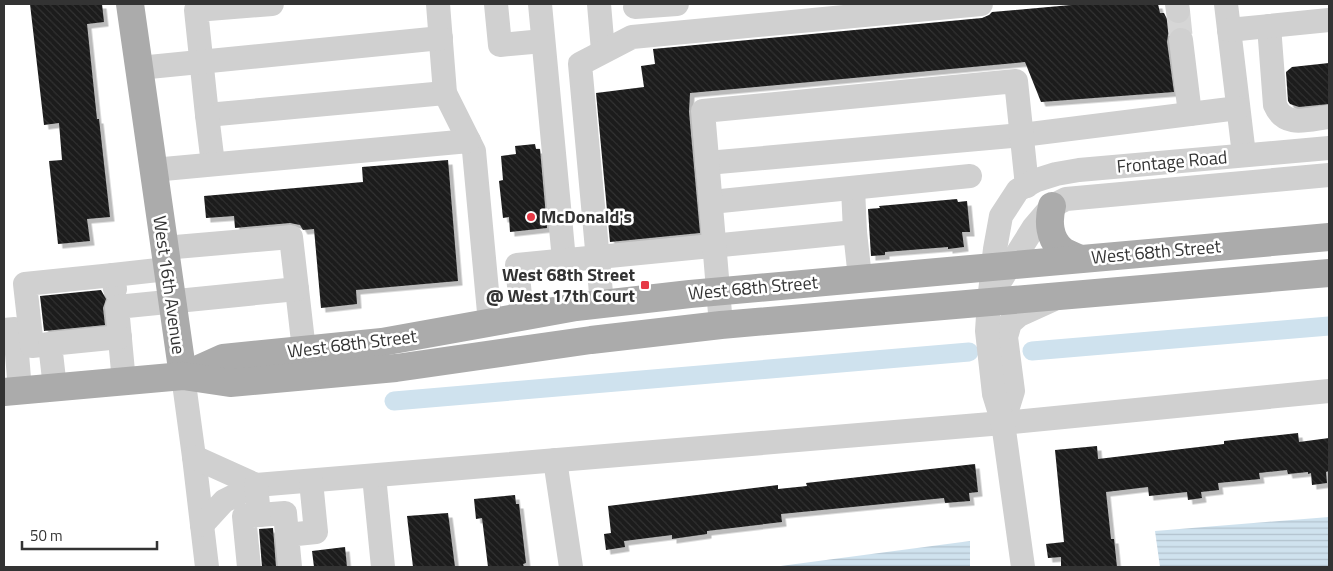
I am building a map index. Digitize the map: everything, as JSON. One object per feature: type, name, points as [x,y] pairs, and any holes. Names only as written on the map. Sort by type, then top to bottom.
[{"type":"main road","name":"West 16th Avenue","points":[[130,4],[182,376]]},
{"type":"main road","points":[[1052,206],[1049,226],[1054,240],[1062,250],[1080,259]]},
{"type":"main road","name":"West 68th Street","points":[[182,376],[223,358],[382,342],[576,307],[860,278],[1329,237]]},
{"type":"main road","name":"West 68th Street","points":[[12,391],[182,376],[230,383],[396,368],[591,340],[721,325],[1329,273]]},
{"type":"street","points":[[213,164],[196,10],[272,4]]},
{"type":"street","points":[[438,4],[445,93],[474,151],[490,323]]},
{"type":"street","points":[[496,4],[500,45],[543,41]]},
{"type":"street","points":[[540,4],[564,260]]},
{"type":"street","points":[[599,4],[603,51]]},
{"type":"street","points":[[635,8],[677,4]]},
{"type":"street","points":[[602,304],[580,64],[632,37],[981,4]]},
{"type":"street","points":[[1208,186],[1229,174],[1244,156],[1226,4]]},
{"type":"street","points":[[1229,30],[1269,26],[1329,24]]},
{"type":"street","points":[[1269,26],[1277,111],[1281,116],[1292,121],[1329,117]]},
{"type":"street","points":[[139,68],[441,38]]},
{"type":"street","points":[[1181,40],[1190,114]]},
{"type":"street","points":[[721,325],[703,111],[1016,81],[1022,135],[1023,188],[1001,216],[1002,266]]},
{"type":"street","points":[[207,115],[445,93]]},
{"type":"street","points":[[707,163],[1022,135],[1238,108]]},
{"type":"street","points":[[153,170],[469,141]]},
{"type":"street","name":"Frontage Road","points":[[1023,188],[1037,180],[1079,170],[1329,148]]},
{"type":"street","name":"Frontage Road","points":[[1052,206],[1078,197],[1329,175]]},
{"type":"street","points":[[711,202],[970,176]]},
{"type":"street","points":[[853,188],[860,278]]},
{"type":"street","points":[[1023,567],[1003,423],[994,394],[987,331],[988,301],[1002,266],[1052,206]]},
{"type":"street","points":[[522,317],[517,265],[855,232]]},
{"type":"street","points":[[120,337],[32,346],[25,284],[114,275],[165,259],[291,237],[304,350]]},
{"type":"street","points":[[114,275],[124,382]]},
{"type":"street","points":[[117,307],[297,289]]},
{"type":"street","points":[[1003,423],[1013,391],[1006,337],[1010,323],[1019,315],[1066,294]]},
{"type":"street","points":[[4,330],[15,329],[12,391]]},
{"type":"street","points":[[50,344],[55,388]]},
{"type":"street","name":"West 16th Avenue","points":[[182,376],[207,567]]},
{"type":"street","points":[[202,525],[224,501],[256,485],[1003,423],[1329,391]]},
{"type":"street","points":[[194,457],[256,485]]},
{"type":"street","points":[[555,460],[570,567]]},
{"type":"street","points":[[374,476],[383,567]]},
{"type":"street","points":[[287,535],[316,532],[311,481]]},
{"type":"street","points":[[256,485],[259,515]]},
{"type":"street","points":[[249,567],[244,516],[285,512],[290,567]]},
{"type":"water","points":[[1329,517],[1329,567],[1160,567],[1155,531]]},
{"type":"water","points":[[970,541],[970,567],[773,567]]},
{"type":"building","points":[[30,4],[102,4],[104,22],[87,24],[110,217],[87,219],[90,241],[58,244],[49,161],[62,160],[59,123],[44,125]]},
{"type":"building","points":[[1082,4],[1158,4],[1160,13],[1164,13],[1172,24],[1179,25],[1184,23],[1185,27],[1179,26],[1168,35],[1167,42],[1174,92],[1041,102],[1025,62],[690,93],[689,112],[700,233],[610,242],[596,93],[644,87],[641,66],[655,64],[653,49],[982,18],[992,12]]},
{"type":"building","points":[[1329,63],[1329,104],[1299,107],[1290,104],[1288,101],[1286,72],[1292,67]]},
{"type":"building","points":[[535,144],[536,149],[540,149],[547,228],[510,232],[509,217],[503,218],[499,181],[503,180],[501,156],[516,154],[515,146]]},
{"type":"building","points":[[448,160],[458,281],[356,290],[357,304],[321,308],[314,229],[303,230],[300,225],[290,223],[235,228],[234,216],[206,218],[204,196],[363,182],[362,167]]},
{"type":"building","points":[[957,199],[958,202],[967,201],[970,232],[962,232],[964,247],[885,252],[885,255],[871,256],[868,209],[880,208],[879,206]]},
{"type":"building","points":[[101,290],[106,299],[103,308],[105,325],[44,331],[40,296]]},
{"type":"building","points":[[1298,433],[1299,442],[1329,438],[1327,483],[1312,485],[1311,473],[1288,474],[1287,470],[1259,473],[1260,479],[1218,483],[1219,490],[1201,492],[1202,498],[1188,500],[1187,492],[1149,496],[1148,487],[1106,492],[1111,539],[1114,539],[1117,567],[1061,567],[1061,557],[1048,558],[1046,544],[1064,542],[1055,450],[1097,446],[1098,459],[1224,444],[1224,441]]},
{"type":"building","points":[[975,464],[978,492],[969,493],[970,501],[945,503],[944,498],[781,514],[782,522],[707,531],[707,534],[672,539],[672,535],[624,541],[625,547],[606,550],[604,534],[611,533],[608,506],[778,485],[778,489],[807,486],[806,483]]},
{"type":"building","points":[[515,495],[516,504],[519,504],[526,563],[523,564],[524,567],[488,567],[482,518],[476,519],[474,499]]},
{"type":"building","points":[[448,513],[455,567],[413,567],[407,516]]},
{"type":"building","points":[[273,528],[276,567],[262,567],[259,529]]},
{"type":"building","points":[[345,547],[347,567],[314,567],[312,551]]},
{"type":"waterway","points":[[1032,351],[1329,326]]},
{"type":"waterway","points":[[394,401],[969,352]]},
{"type":"tunnel","points":[[1178,11],[1181,40]]},
{"type":"place","name":"McDonald's","points":[[531,217]]},
{"type":"place","name":"West 68th Street @ West 17th Court","points":[[645,285]]}]
